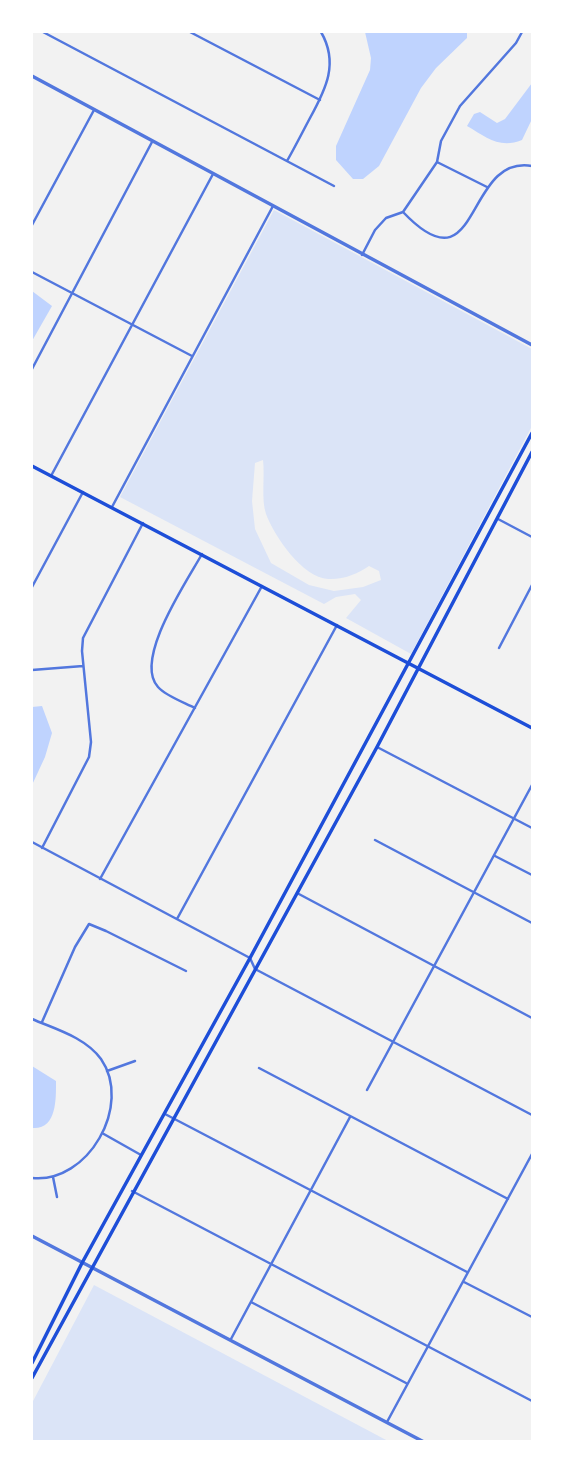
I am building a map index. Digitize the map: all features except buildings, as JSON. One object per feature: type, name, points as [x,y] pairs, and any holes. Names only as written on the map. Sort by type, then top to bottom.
[{"type":"main road","points":[[32,1363],[82,1263],[533,433]]},
{"type":"main road","points":[[32,1378],[377,747],[533,452]]},
{"type":"main road","points":[[32,466],[533,728]]},
{"type":"street","points":[[43,32],[334,186]]},
{"type":"street","points":[[190,32],[320,100]]},
{"type":"street","points":[[286,161],[328,81],[331,66],[329,49],[321,32]]},
{"type":"street","points":[[362,255],[386,218],[403,212],[437,162],[441,141],[460,106],[508,53],[522,32]]},
{"type":"street","points":[[32,79],[533,345]]},
{"type":"street","points":[[32,225],[94,110]]},
{"type":"street","points":[[32,369],[33,362],[152,142]]},
{"type":"street","points":[[437,162],[486,187]]},
{"type":"street","points":[[403,212],[429,234],[443,239],[452,237],[467,225],[486,187],[496,176],[509,167],[533,166]]},
{"type":"street","points":[[51,476],[213,174]]},
{"type":"street","points":[[112,508],[273,206]]},
{"type":"street","points":[[32,272],[192,356]]},
{"type":"street","points":[[32,587],[83,492]]},
{"type":"street","points":[[498,519],[533,537]]},
{"type":"street","points":[[42,848],[89,757],[82,645],[85,630],[143,523]]},
{"type":"street","points":[[195,708],[158,687],[152,677],[151,660],[158,635],[202,554]]},
{"type":"street","points":[[499,648],[533,585]]},
{"type":"street","points":[[100,879],[262,586]]},
{"type":"street","points":[[177,919],[337,625]]},
{"type":"street","points":[[32,670],[83,666]]},
{"type":"street","points":[[377,747],[533,828]]},
{"type":"street","points":[[367,1090],[533,785]]},
{"type":"street","points":[[375,840],[533,923]]},
{"type":"street","points":[[32,842],[250,958],[255,969],[533,1115]]},
{"type":"street","points":[[495,855],[533,876]]},
{"type":"street","points":[[296,893],[533,1018]]},
{"type":"street","points":[[41,1024],[75,947],[89,924],[186,971]]},
{"type":"street","points":[[32,1019],[86,1044],[100,1058],[111,1084],[112,1101],[101,1132],[80,1163],[53,1177],[32,1178]]},
{"type":"street","points":[[107,1071],[135,1061]]},
{"type":"street","points":[[259,1068],[508,1199]]},
{"type":"street","points":[[165,1114],[467,1272]]},
{"type":"street","points":[[230,1340],[349,1117]]},
{"type":"street","points":[[101,1132],[141,1155]]},
{"type":"street","points":[[387,1422],[533,1154]]},
{"type":"street","points":[[53,1177],[57,1197]]},
{"type":"street","points":[[132,1191],[533,1401]]},
{"type":"street","points":[[32,1236],[424,1441]]},
{"type":"street","points":[[463,1282],[533,1317]]},
{"type":"street","points":[[251,1302],[407,1384]]},
{"type":"shaded area","points":[[274,210],[532,349],[532,426],[411,654],[346,618],[361,600],[355,594],[336,597],[324,604],[120,497]],"holes":[[[263,460],[266,514],[283,544],[300,564],[318,577],[328,579],[350,576],[369,566],[379,571],[381,580],[363,587],[334,591],[309,585],[271,563],[255,529],[252,501],[255,463]]]},
{"type":"shaded area","points":[[94,1285],[388,1441],[32,1441],[32,1403]]},
{"type":"water","points":[[365,32],[467,32],[467,38],[436,68],[421,88],[379,166],[363,179],[353,179],[336,160],[336,146],[370,70],[371,58]]},
{"type":"water","points":[[532,83],[532,119],[522,140],[500,142],[467,126],[474,114],[480,112],[497,123],[505,119]]},
{"type":"water","points":[[32,291],[52,306],[32,341]]},
{"type":"water","points":[[42,706],[52,733],[32,785],[32,707]]},
{"type":"water","points":[[32,1066],[56,1081],[51,1119],[40,1127],[32,1128]]}]
